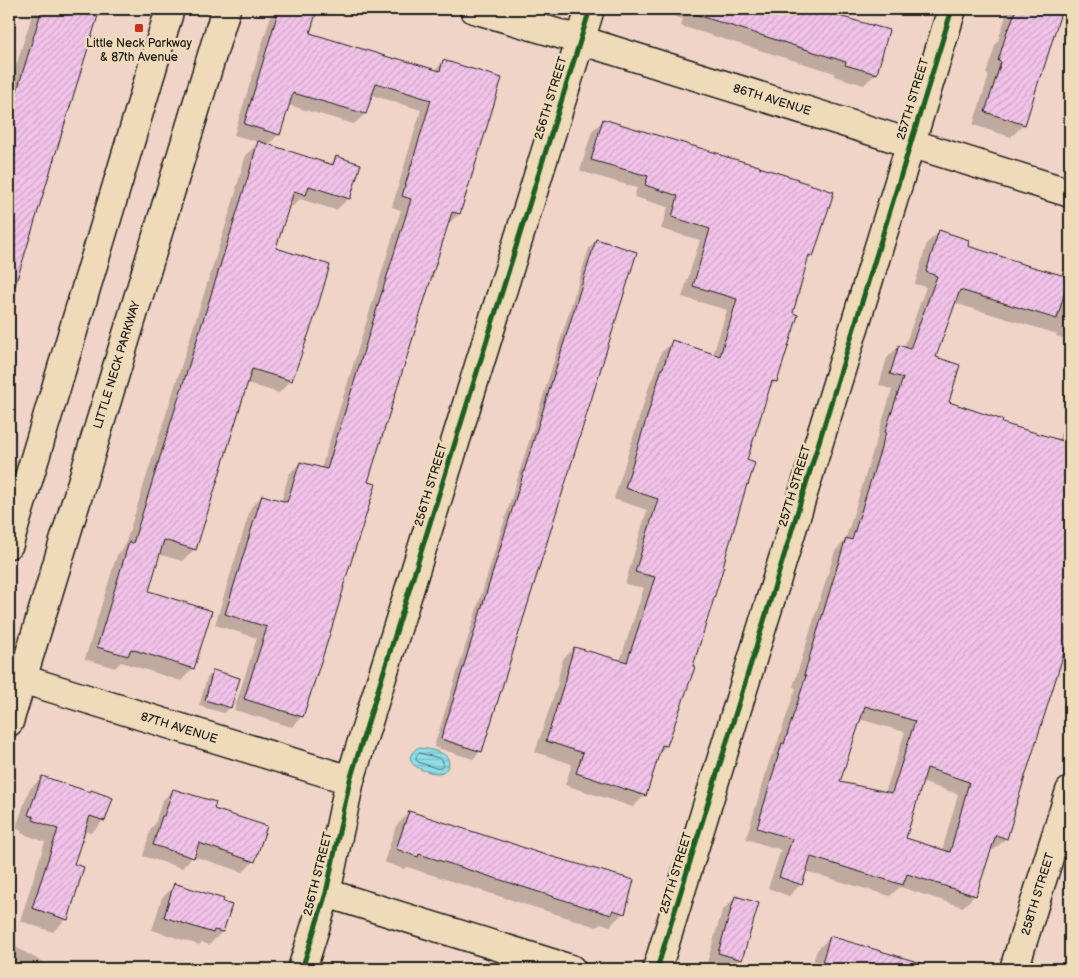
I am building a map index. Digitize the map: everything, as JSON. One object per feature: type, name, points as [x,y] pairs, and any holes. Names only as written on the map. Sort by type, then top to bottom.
[{"type":"street","points":[[9,544],[170,9]]},
{"type":"street","name":"LITTLE NECK PARKWAY","points":[[9,722],[15,678],[226,9]]},
{"type":"street","name":"86TH AVENUE","points":[[474,9],[580,40],[1070,193]]},
{"type":"street","name":"256TH STREET","points":[[302,969],[326,893],[350,780],[590,9]]},
{"type":"street","name":"257TH STREET","points":[[658,969],[952,9]]},
{"type":"street","name":"87TH AVENUE","points":[[15,678],[350,780]]},
{"type":"street","name":"258TH STREET","points":[[1014,969],[1070,790]]},
{"type":"street","points":[[326,893],[571,969]]},
{"type":"water","points":[[417,748],[433,750],[445,755],[449,762],[447,768],[441,773],[433,773],[416,766],[410,758]]},
{"type":"building","points":[[42,9],[100,9],[15,286],[9,286],[9,117]]},
{"type":"building","points":[[279,9],[302,9],[316,13],[310,33],[440,71],[443,60],[502,78],[460,214],[452,212],[368,482],[376,484],[303,717],[244,699],[267,627],[225,614],[262,495],[287,502],[300,462],[327,469],[411,199],[402,196],[431,100],[376,83],[366,114],[293,93],[280,135],[244,124]]},
{"type":"building","points":[[695,9],[820,9],[889,30],[877,74],[845,65],[846,62],[694,14]]},
{"type":"building","points":[[1016,9],[1062,9],[1025,125],[985,112],[1001,62],[998,61]]},
{"type":"building","points":[[603,119],[759,166],[834,192],[813,257],[809,255],[793,313],[798,315],[777,382],[772,381],[747,460],[755,463],[747,484],[693,666],[695,667],[667,746],[662,745],[646,796],[576,773],[583,753],[546,741],[574,647],[627,662],[655,577],[635,572],[658,499],[625,488],[672,340],[720,356],[737,299],[693,286],[710,229],[672,217],[678,196],[645,185],[648,176],[591,160]]},
{"type":"building","points":[[258,141],[333,165],[336,156],[361,164],[350,199],[309,186],[306,195],[294,191],[276,248],[330,265],[315,316],[292,381],[252,369],[196,550],[164,540],[149,591],[212,611],[194,669],[131,649],[128,656],[97,647],[129,542],[133,543]]},
{"type":"building","points":[[939,230],[969,240],[968,246],[1069,277],[1057,319],[960,290],[936,357],[960,365],[949,402],[1003,420],[1002,423],[1070,443],[1070,634],[1007,839],[996,835],[976,896],[907,874],[903,885],[811,857],[802,885],[779,877],[792,839],[757,828],[782,743],[784,744],[806,676],[804,675],[846,538],[852,540],[903,378],[890,374],[899,345],[910,349],[937,276],[926,272]],"holes":[[[865,706],[915,721],[892,793],[840,782]],[[927,768],[969,782],[950,852],[906,838]]]},
{"type":"building","points":[[596,239],[637,252],[482,752],[441,739]]},
{"type":"building","points":[[213,670],[240,678],[231,708],[205,700]]},
{"type":"building","points":[[42,776],[113,798],[105,821],[90,816],[74,864],[84,867],[68,920],[32,908],[58,829],[33,820],[34,817],[28,815]]},
{"type":"building","points":[[173,789],[216,802],[214,809],[267,826],[255,862],[199,843],[194,858],[153,845]]},
{"type":"building","points":[[409,811],[536,852],[634,880],[625,914],[613,910],[611,915],[419,854],[418,857],[396,849]]},
{"type":"building","points":[[174,883],[224,899],[223,902],[232,905],[223,932],[214,930],[213,933],[164,917]]},
{"type":"building","points":[[735,896],[759,903],[742,960],[718,953]]},
{"type":"building","points":[[830,936],[921,963],[920,969],[820,969]]},
{"type":"cycle path","points":[[302,969],[326,893],[350,780],[590,9]]},
{"type":"cycle path","points":[[657,969],[952,9]]},
{"type":"place","name":"Little Neck Parkway & 87th Avenue","points":[[139,28]]}]
